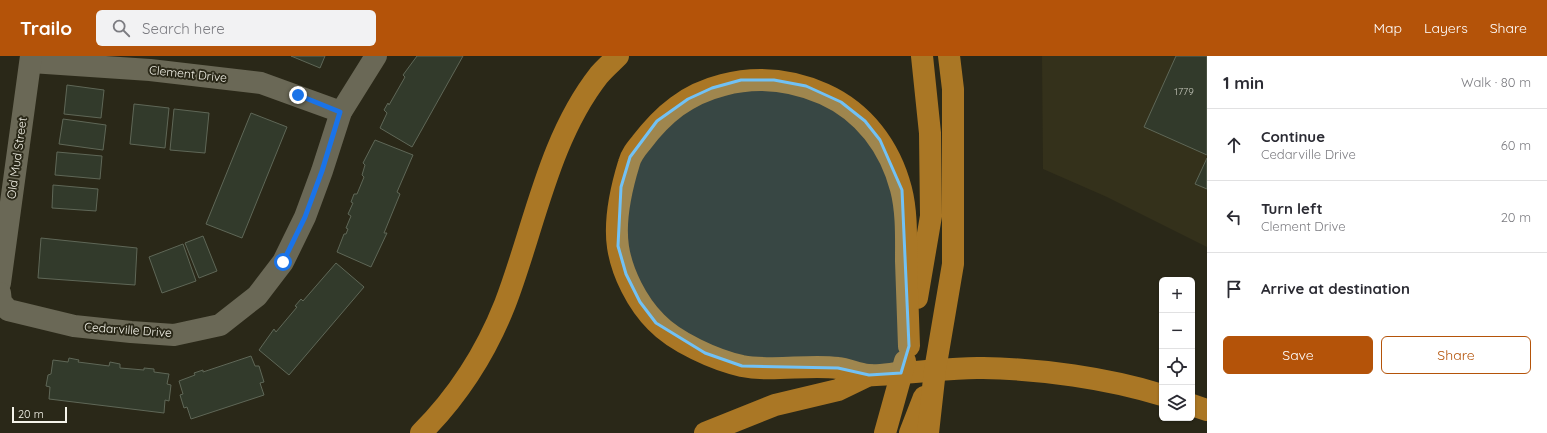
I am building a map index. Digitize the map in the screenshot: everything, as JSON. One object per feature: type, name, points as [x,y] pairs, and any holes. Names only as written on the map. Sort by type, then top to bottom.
[{"type":"highway","points":[[421,433],[461,386],[484,350],[504,304],[562,137],[596,80],[618,56]]},
{"type":"highway","points":[[885,433],[909,346],[931,216],[930,133],[922,56]]},
{"type":"highway","points":[[928,433],[935,370],[953,264],[953,89],[949,56]]},
{"type":"highway","points":[[909,346],[905,219],[902,190],[884,147],[865,121],[841,102],[806,86],[774,80],[741,80],[712,88],[688,99],[657,121],[630,157],[622,188],[618,246],[626,274],[640,302],[656,323],[677,338],[705,353],[742,366],[786,369],[838,368],[868,375],[982,368],[1044,372],[1130,386],[1159,395]]},
{"type":"highway","points":[[910,433],[935,370]]},
{"type":"highway","points":[[705,433],[775,405],[838,390],[868,375]]},
{"type":"highway","points":[[1195,406],[1207,410]]},
{"type":"street","name":"Cedarville Drive","points":[[4,301],[74,326],[174,335],[220,325],[257,296],[283,262],[305,217],[322,171],[340,112],[376,56]]},
{"type":"street","name":"Clement Drive","points":[[31,59],[150,70],[261,83],[340,112]]},
{"type":"street","name":"Old Mud Street","points":[[0,283],[5,204],[31,59]]},
{"type":"highlighted area","points":[[741,80],[774,80],[806,86],[841,102],[865,121],[880,140],[902,190],[909,346],[901,373],[869,375],[838,368],[742,366],[705,353],[656,323],[640,302],[626,274],[618,246],[621,187],[630,157],[657,121],[688,99],[712,88]]},
{"type":"shaded area","points":[[1042,56],[1207,56],[1207,247],[1107,197],[1043,169]]},
{"type":"building","points":[[291,56],[325,56],[320,68]]},
{"type":"building","points":[[417,56],[463,56],[412,147],[380,128],[387,113],[384,110],[388,103],[389,105],[405,77],[403,75]]},
{"type":"building","points":[[1176,56],[1207,56],[1207,155],[1144,127]]},
{"type":"building","points":[[67,85],[104,90],[101,118],[64,114]]},
{"type":"building","points":[[134,104],[169,108],[165,148],[130,144]]},
{"type":"building","points":[[174,109],[209,113],[205,153],[170,150]]},
{"type":"building","points":[[251,113],[287,127],[242,238],[206,224]]},
{"type":"building","points":[[63,119],[106,125],[103,150],[59,144]]},
{"type":"building","points":[[375,140],[413,155],[397,192],[400,194],[384,233],[387,233],[371,267],[337,252],[344,234],[346,234],[348,229],[346,228],[351,216],[348,214],[353,203],[351,202],[354,194],[357,194],[364,177],[362,175],[365,165],[363,163]]},
{"type":"building","points":[[57,152],[102,156],[100,179],[55,175]]},
{"type":"building","points":[[1207,158],[1207,189],[1195,184]]},
{"type":"building","points":[[53,185],[98,189],[96,211],[52,208]]},
{"type":"building","points":[[203,236],[217,271],[199,278],[185,243]]},
{"type":"building","points":[[41,238],[137,248],[135,285],[38,278]]},
{"type":"building","points":[[183,244],[196,281],[162,293],[149,257]]},
{"type":"building","points":[[336,263],[364,287],[289,375],[259,350],[274,329],[276,332],[297,307],[295,306],[301,299],[303,301]]},
{"type":"building","points":[[251,356],[255,366],[259,366],[264,382],[260,383],[264,395],[191,419],[187,407],[184,408],[180,395],[183,394],[179,381],[195,375],[194,373],[203,370],[203,372]]},
{"type":"building","points":[[69,358],[79,360],[78,362],[109,366],[110,362],[120,364],[120,368],[144,370],[144,368],[154,369],[154,372],[169,374],[167,384],[171,385],[169,401],[165,400],[164,413],[49,399],[50,387],[46,386],[48,375],[51,374],[53,360],[68,362]]},
{"type":"route","points":[[283,262],[305,217],[322,171],[340,112],[298,95]]}]
